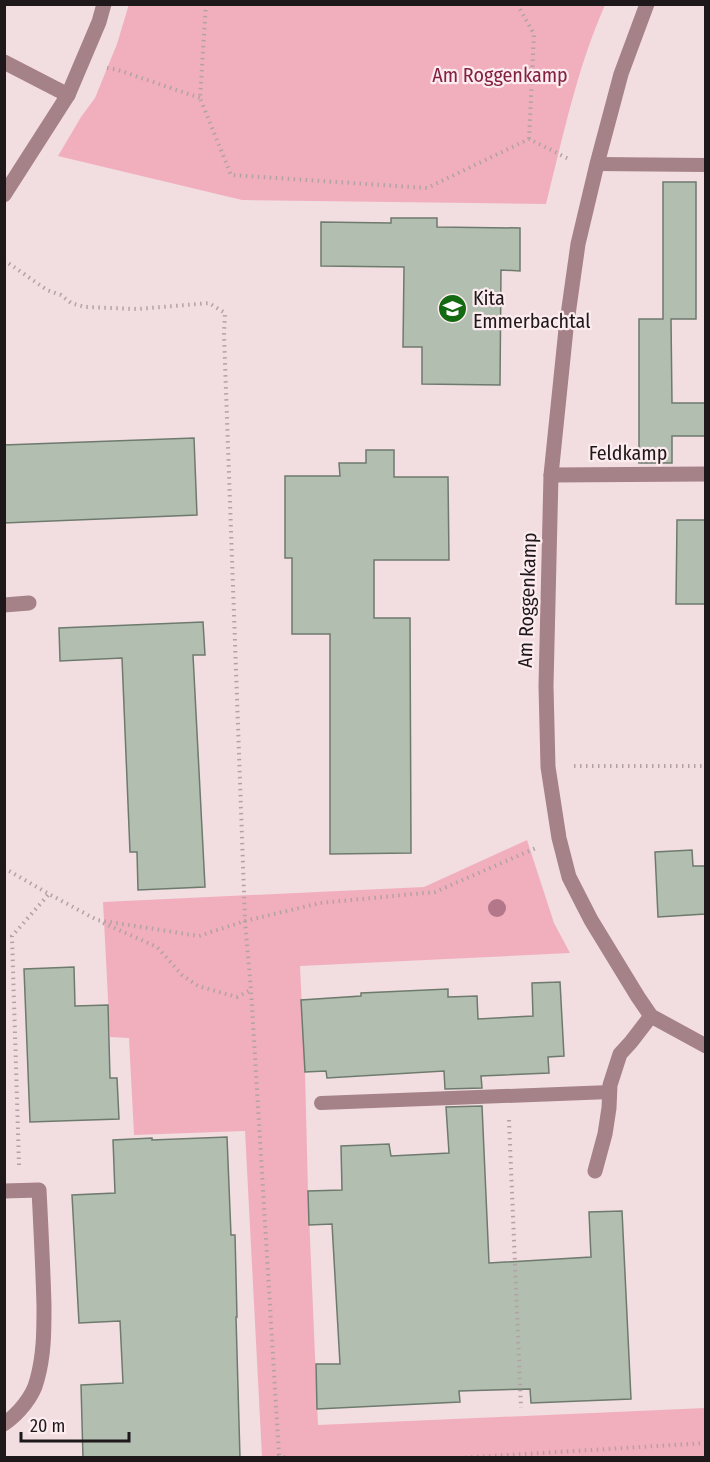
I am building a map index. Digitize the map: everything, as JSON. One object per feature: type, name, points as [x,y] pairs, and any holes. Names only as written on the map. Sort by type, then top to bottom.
[{"type":"street","points":[[4,195],[68,94],[99,22],[104,4]]},
{"type":"street","name":"Am Roggenkamp","points":[[647,4],[621,74],[596,168],[578,244],[566,329],[551,475],[546,686],[548,767],[559,837],[569,877],[591,920],[651,1016],[705,1046]]},
{"type":"street","points":[[4,62],[68,94]]},
{"type":"street","name":"Feldkamp","points":[[551,475],[705,474]]},
{"type":"street","points":[[4,605],[29,603]]},
{"type":"street","points":[[595,1171],[605,1134],[610,1085],[620,1054],[651,1016]]},
{"type":"street","points":[[4,1424],[11,1420],[26,1403],[37,1383],[44,1348],[44,1266],[39,1190],[12,1191]]},
{"type":"lane","points":[[596,168],[705,165]]},
{"type":"lane","points":[[321,1103],[610,1092]]},
{"type":"path","points":[[206,4],[200,98],[231,175],[427,188],[529,139],[596,168]]},
{"type":"path","points":[[517,4],[534,34],[529,139]]},
{"type":"path","points":[[80,65],[118,70],[200,98]]},
{"type":"path","points":[[4,260],[47,290],[61,295],[71,303],[85,307],[138,309],[209,303],[225,313],[244,921],[251,990],[279,1455],[286,1458]]},
{"type":"path","points":[[548,767],[705,766]]},
{"type":"path","points":[[97,920],[199,936],[244,921],[320,903],[435,892],[559,837]]},
{"type":"path","points":[[4,868],[97,920],[157,947],[183,975],[198,986],[237,997],[251,990]]},
{"type":"path","points":[[12,1191],[12,936],[49,894]]},
{"type":"path","points":[[508,1096],[521,1408]]},
{"type":"path","points":[[459,1458],[705,1443]]},
{"type":"green space","points":[[129,4],[605,5],[586,53],[546,204],[242,200],[58,156],[95,98],[117,44]]},
{"type":"green space","points":[[527,840],[554,923],[570,953],[300,966],[318,1425],[705,1408],[705,1457],[262,1457],[245,1131],[134,1135],[129,1038],[110,1037],[103,902],[424,887]]},
{"type":"building","points":[[663,182],[696,182],[696,319],[671,319],[672,403],[705,403],[705,436],[672,436],[672,463],[639,463],[639,319],[663,319]]},
{"type":"building","name":"Kita Emmerbachtal","points":[[391,218],[437,218],[437,227],[520,228],[520,271],[501,270],[500,385],[422,384],[422,347],[403,347],[404,267],[321,266],[321,222],[391,223]]},
{"type":"building","points":[[194,438],[197,515],[4,523],[4,445]]},
{"type":"building","points":[[366,450],[394,450],[394,477],[448,477],[449,560],[374,560],[374,618],[410,618],[411,853],[330,854],[330,634],[292,634],[292,558],[285,558],[285,476],[340,476],[339,463],[366,463]]},
{"type":"building","points":[[677,520],[705,520],[705,604],[676,604]]},
{"type":"building","points":[[203,622],[205,655],[193,655],[205,887],[138,890],[137,852],[130,852],[122,658],[60,661],[59,628]]},
{"type":"building","points":[[692,850],[693,866],[705,866],[705,914],[658,917],[655,852]]},
{"type":"building","points":[[74,967],[75,1006],[108,1005],[110,1078],[117,1078],[119,1119],[30,1122],[24,969]]},
{"type":"building","points":[[560,982],[564,1056],[548,1057],[549,1073],[481,1076],[482,1088],[445,1089],[444,1071],[327,1078],[326,1071],[305,1072],[301,1000],[361,996],[361,993],[448,989],[448,997],[477,996],[478,1019],[533,1016],[532,983]]},
{"type":"building","points":[[482,1106],[489,1263],[591,1257],[589,1212],[622,1211],[631,1399],[531,1403],[530,1389],[459,1391],[460,1402],[317,1409],[316,1364],[340,1364],[332,1224],[309,1225],[308,1191],[342,1190],[341,1146],[389,1144],[391,1156],[449,1153],[446,1107]]},
{"type":"building","points":[[227,1137],[231,1235],[235,1235],[240,1458],[83,1458],[81,1385],[123,1383],[120,1321],[79,1323],[72,1195],[115,1193],[113,1140]]},
{"type":"place","name":"Kita Emmerbachtal","points":[[452,309]]}]
